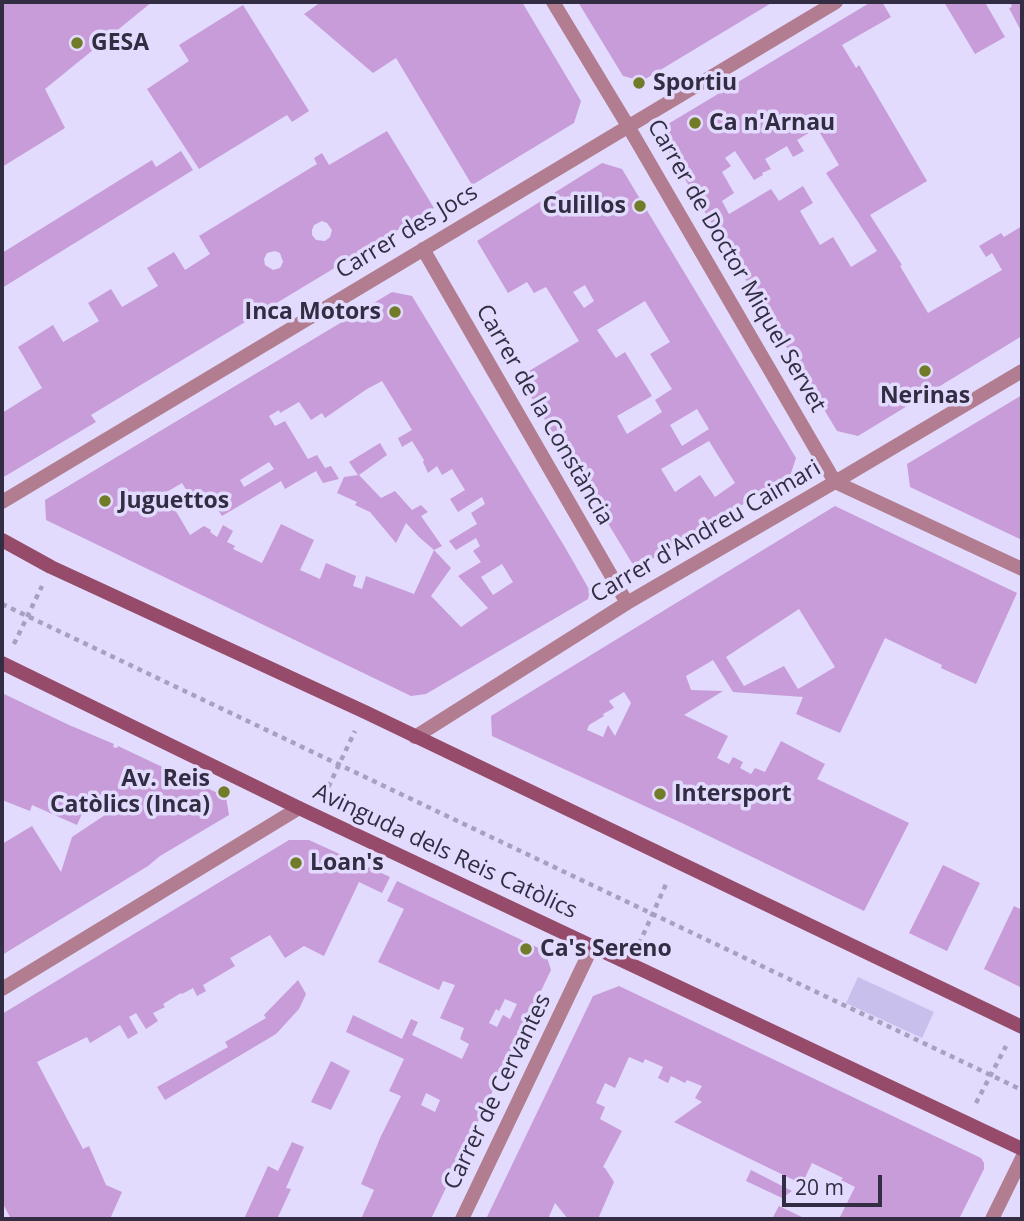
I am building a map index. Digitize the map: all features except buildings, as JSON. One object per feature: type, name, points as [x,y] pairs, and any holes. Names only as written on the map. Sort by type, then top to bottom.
[{"type":"main road","points":[[2,540],[51,567],[365,712],[1020,1025]]},
{"type":"main road","name":"Avinguda dels Reis Catòlics","points":[[3,663],[299,808],[1022,1149]]},
{"type":"street","name":"Carrer de Doctor Miquel Servet","points":[[553,2],[835,482]]},
{"type":"street","name":"Carrer des Jocs","points":[[2,502],[836,2]]},
{"type":"street","name":"Carrer de la Constància","points":[[423,250],[627,603]]},
{"type":"street","name":"Carrer d'Andreu Caimari","points":[[415,737],[627,603],[1022,371]]},
{"type":"street","points":[[835,482],[1022,569]]},
{"type":"street","points":[[2,989],[299,808]]},
{"type":"street","name":"Carrer de Cervantes","points":[[462,1219],[592,947]]},
{"type":"street","points":[[992,1219],[1022,1158]]},
{"type":"path","points":[[3,663],[51,567]]},
{"type":"path","points":[[2,604],[1022,1090]]},
{"type":"path","points":[[314,815],[365,712]]},
{"type":"path","points":[[631,964],[676,862]]},
{"type":"path","points":[[967,1123],[1020,1025]]},
{"type":"shaded area","points":[[858,977],[934,1012],[922,1038],[846,1003]]},
{"type":"place","name":"GESA","points":[[77,43]]},
{"type":"place","name":"Sportiu","points":[[639,83]]},
{"type":"place","name":"Ca n'Arnau","points":[[695,123]]},
{"type":"place","name":"Culillos","points":[[640,206]]},
{"type":"place","name":"Inca Motors","points":[[395,312]]},
{"type":"place","name":"Nerinas","points":[[925,371]]},
{"type":"place","name":"Juguettos","points":[[105,501]]},
{"type":"place","name":"Av. Reis Catòlics (Inca)","points":[[224,792]]},
{"type":"place","name":"Intersport","points":[[660,794]]},
{"type":"place","name":"Loan's","points":[[296,863]]},
{"type":"place","name":"Ca's Sereno","points":[[526,949]]}]
